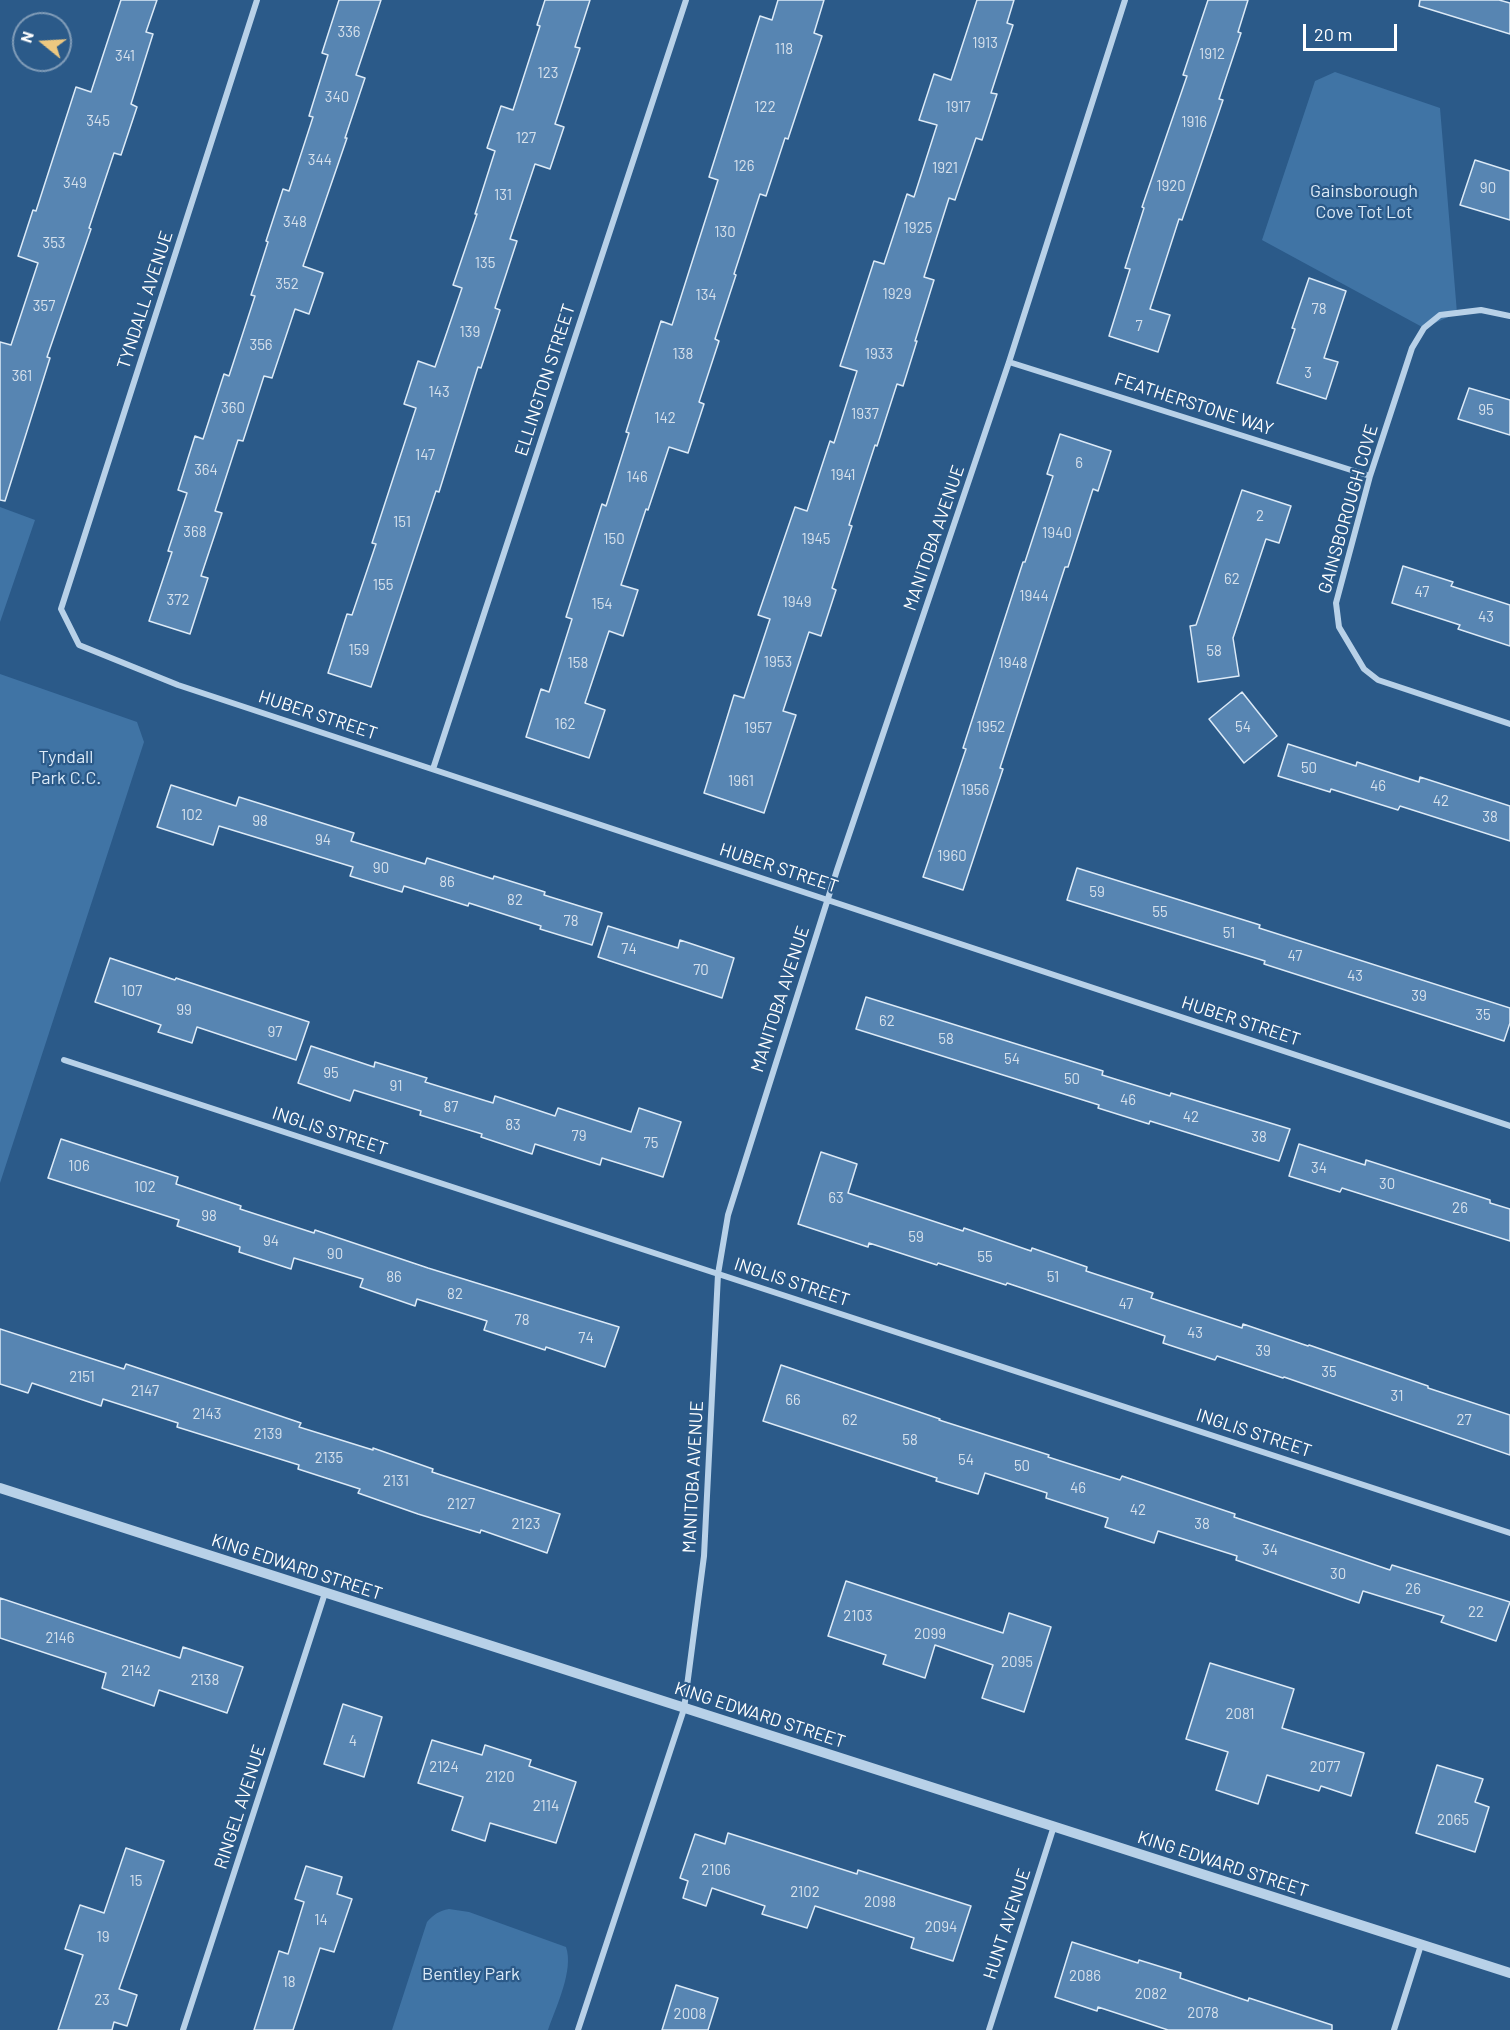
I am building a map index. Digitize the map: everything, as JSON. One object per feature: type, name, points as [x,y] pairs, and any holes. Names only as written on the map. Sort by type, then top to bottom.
[{"type":"street","name":"TYNDALL AVENUE","points":[[61,609],[257,0]]},
{"type":"street","name":"ELLINGTON STREET","points":[[433,769],[686,0]]},
{"type":"street","name":"MANITOBA AVENUE","points":[[578,2030],[684,1708],[704,1556],[718,1274],[728,1215],[827,900],[1009,362],[1125,0]]},
{"type":"street","name":"GAINSBOROUGH COVE","points":[[1510,316],[1481,310],[1440,315],[1424,328],[1412,348],[1370,476],[1336,603],[1339,627],[1364,669],[1378,680],[1510,724]]},
{"type":"street","name":"FEATHERSTONE WAY","points":[[1009,362],[1370,476]]},
{"type":"street","name":"HUBER STREET","points":[[61,609],[79,645],[178,685],[1510,1126]]},
{"type":"street","name":"INGLIS STREET","points":[[64,1060],[1510,1533]]},
{"type":"street","name":"KING EDWARD STREET","points":[[0,1488],[1510,1973]]},
{"type":"street","name":"RINGEL AVENUE","points":[[183,2030],[325,1593]]},
{"type":"street","name":"HUNT AVENUE","points":[[989,2030],[1054,1826]]},
{"type":"street","points":[[1394,2030],[1421,1945]]},
{"type":"green space","name":"Gainsborough Cove Tot Lot","points":[[1335,72],[1440,108],[1457,313],[1424,328],[1262,240],[1315,81]]},
{"type":"green space","points":[[0,507],[35,520],[0,622]]},
{"type":"green space","name":"Tyndall Park C.C.","points":[[0,674],[137,722],[144,742],[0,1183]]},
{"type":"green space","name":"Bentley Park","points":[[449,1909],[469,1912],[566,1947],[568,1966],[566,1977],[548,2030],[392,2030],[427,1922],[437,1913]]},
{"type":"building","points":[[121,0],[157,0],[146,32],[153,34],[131,104],[137,107],[121,155],[114,153],[89,228],[91,229],[47,357],[50,358],[5,501],[0,500],[0,342],[11,345],[38,263],[18,256],[33,210],[36,211],[76,87],[91,92]]},
{"type":"building","points":[[339,0],[381,0],[356,75],[365,78],[303,266],[323,273],[309,314],[295,309],[272,378],[264,376],[243,441],[238,440],[215,511],[222,513],[201,576],[208,578],[190,634],[149,621],[172,552],[168,551],[187,493],[178,490],[195,436],[203,439],[224,374],[229,376],[255,296],[251,295],[268,242],[266,241],[283,189],[289,191],[313,117],[309,116],[328,55],[322,53]]},
{"type":"building","points":[[545,0],[590,0],[575,47],[580,48],[555,124],[564,127],[550,169],[535,164],[510,239],[517,241],[495,308],[500,310],[481,368],[478,367],[439,492],[436,491],[371,687],[328,673],[347,614],[352,615],[376,544],[372,543],[416,408],[404,404],[418,361],[435,367],[462,288],[453,285],[495,151],[487,148],[501,106],[513,110],[540,26],[537,25]]},
{"type":"building","points":[[778,0],[824,0],[814,33],[822,36],[788,139],[785,138],[766,196],[760,194],[734,274],[736,275],[715,339],[719,341],[699,402],[704,404],[688,453],[669,447],[621,585],[638,590],[623,636],[609,631],[585,703],[605,710],[589,758],[526,737],[541,689],[549,692],[572,619],[566,617],[602,504],[606,506],[629,433],[626,432],[661,321],[672,325],[718,180],[709,177],[760,16],[772,20]]},
{"type":"building","points":[[977,0],[1014,0],[1007,23],[1013,25],[991,93],[997,94],[982,140],[976,138],[955,200],[949,198],[924,277],[934,280],[903,386],[897,384],[877,446],[875,445],[849,525],[852,526],[832,588],[836,590],[821,636],[809,632],[783,711],[796,715],[764,813],[704,793],[734,695],[744,698],[770,619],[758,615],[795,507],[807,511],[830,441],[834,443],[857,371],[840,366],[874,261],[884,264],[907,194],[914,197],[937,125],[919,120],[934,74],[951,80]]},
{"type":"building","points":[[1208,0],[1248,0],[1238,32],[1241,33],[1219,99],[1223,100],[1182,220],[1179,219],[1150,309],[1170,315],[1158,352],[1109,336],[1130,269],[1125,268],[1144,208],[1142,207],[1187,76],[1183,75]]},
{"type":"building","points":[[1420,0],[1499,0],[1510,3],[1510,34],[1419,6]]},
{"type":"building","points":[[1475,160],[1510,171],[1510,220],[1460,205]]},
{"type":"building","points":[[1309,278],[1346,291],[1324,358],[1338,362],[1326,399],[1277,383]]},
{"type":"building","points":[[1469,388],[1510,400],[1510,435],[1458,419]]},
{"type":"building","points":[[1060,434],[1111,451],[1098,491],[1093,489],[1068,567],[1065,567],[963,890],[923,877],[966,749],[963,748],[1023,562],[1025,562],[1053,476],[1047,474]]},
{"type":"building","points":[[1242,490],[1291,506],[1279,543],[1266,539],[1233,638],[1239,676],[1198,682],[1190,626],[1196,625]]},
{"type":"building","points":[[1403,566],[1453,582],[1451,586],[1510,605],[1510,646],[1458,629],[1460,625],[1392,603]]},
{"type":"building","points":[[1242,692],[1277,736],[1244,763],[1209,719]]},
{"type":"building","points":[[1288,744],[1356,766],[1357,762],[1419,782],[1420,777],[1510,806],[1510,841],[1400,806],[1398,810],[1331,789],[1330,792],[1278,776]]},
{"type":"building","points":[[171,785],[236,806],[239,797],[354,833],[351,841],[425,864],[427,858],[493,879],[494,876],[602,913],[592,945],[469,903],[468,906],[404,886],[402,892],[350,876],[353,867],[219,826],[213,845],[157,827]]},
{"type":"building","points":[[1077,868],[1260,925],[1259,928],[1510,1008],[1510,1023],[1504,1041],[1264,964],[1265,961],[1067,900]]},
{"type":"building","points":[[608,926],[678,948],[680,940],[734,958],[722,998],[598,957]]},
{"type":"building","points":[[110,958],[309,1022],[296,1060],[197,1027],[192,1043],[158,1032],[161,1025],[95,1002]]},
{"type":"building","points":[[866,997],[1103,1071],[1102,1075],[1290,1129],[1279,1161],[1150,1121],[1149,1124],[1098,1108],[1099,1105],[856,1029]]},
{"type":"building","points":[[311,1046],[374,1067],[375,1062],[427,1078],[425,1082],[493,1103],[495,1096],[555,1116],[558,1108],[631,1132],[639,1108],[681,1122],[663,1177],[602,1158],[600,1165],[535,1144],[532,1154],[481,1137],[482,1134],[420,1115],[421,1111],[354,1090],[350,1101],[298,1083]]},
{"type":"building","points":[[61,1139],[178,1177],[176,1184],[241,1206],[240,1209],[314,1233],[315,1230],[428,1268],[619,1327],[605,1367],[546,1347],[545,1350],[484,1330],[487,1321],[417,1299],[415,1306],[360,1287],[363,1279],[294,1258],[291,1269],[239,1252],[240,1247],[177,1226],[179,1220],[48,1178]]},
{"type":"building","points":[[1299,1144],[1365,1165],[1366,1160],[1490,1200],[1490,1203],[1510,1209],[1510,1241],[1342,1188],[1340,1192],[1289,1176]]},
{"type":"building","points":[[821,1152],[857,1164],[848,1193],[963,1231],[964,1228],[1031,1251],[1032,1248],[1087,1267],[1086,1271],[1153,1293],[1151,1298],[1242,1328],[1243,1324],[1309,1345],[1510,1415],[1510,1455],[1284,1377],[1217,1356],[1215,1360],[1163,1343],[1165,1336],[1007,1283],[1006,1285],[938,1263],[937,1265],[869,1243],[868,1247],[798,1224]]},
{"type":"building","points":[[0,1329],[124,1369],[126,1364],[301,1423],[299,1427],[373,1450],[373,1448],[433,1469],[432,1472],[560,1514],[547,1553],[481,1530],[480,1533],[418,1514],[358,1493],[360,1489],[298,1469],[299,1465],[177,1427],[178,1423],[103,1399],[101,1406],[32,1383],[28,1393],[0,1384]]},
{"type":"building","points":[[781,1365],[939,1420],[1049,1455],[1048,1457],[1120,1480],[1122,1476],[1235,1514],[1234,1517],[1390,1570],[1392,1565],[1510,1602],[1496,1641],[1441,1622],[1444,1616],[1363,1591],[1359,1603],[1236,1560],[1237,1556],[1158,1531],[1154,1543],[1105,1527],[1108,1518],[1046,1498],[1047,1493],[985,1473],[978,1494],[936,1481],[937,1478],[763,1421]]},
{"type":"building","points":[[846,1581],[1003,1633],[1009,1613],[1051,1627],[1024,1712],[982,1698],[993,1665],[935,1645],[925,1678],[883,1664],[886,1655],[828,1636]]},
{"type":"building","points":[[0,1598],[180,1658],[183,1647],[243,1667],[227,1713],[159,1690],[154,1706],[102,1688],[106,1673],[0,1638]]},
{"type":"building","points":[[1210,1663],[1294,1689],[1282,1728],[1364,1753],[1351,1796],[1321,1786],[1319,1791],[1267,1775],[1258,1804],[1216,1790],[1228,1752],[1186,1739]]},
{"type":"building","points":[[343,1704],[382,1717],[364,1777],[324,1764]]},
{"type":"building","points":[[432,1740],[482,1755],[485,1745],[531,1760],[529,1766],[576,1782],[556,1843],[490,1823],[485,1841],[452,1830],[463,1797],[418,1783]]},
{"type":"building","points":[[1437,1765],[1483,1779],[1475,1802],[1489,1807],[1475,1852],[1416,1833]]},
{"type":"building","points":[[728,1833],[857,1874],[858,1870],[971,1906],[953,1961],[911,1948],[914,1938],[815,1906],[807,1928],[762,1914],[765,1906],[712,1888],[706,1906],[683,1898],[688,1881],[680,1878],[695,1834],[725,1844]]},
{"type":"building","points":[[126,1848],[164,1861],[119,1989],[137,1995],[127,2026],[114,2022],[112,2030],[58,2030],[83,1955],[65,1949],[80,1905],[104,1913]]},
{"type":"building","points":[[306,1866],[342,1877],[337,1894],[352,1899],[334,1952],[320,1948],[293,2030],[254,2030],[279,1951],[288,1954],[304,1902],[295,1899]]},
{"type":"building","points":[[1072,1942],[1138,1963],[1139,1960],[1181,1973],[1180,1978],[1248,2001],[1249,1998],[1332,2025],[1332,2030],[1168,2030],[1098,2007],[1097,2011],[1055,1997]]},
{"type":"building","points":[[676,1985],[718,1998],[708,2030],[662,2030]]}]
